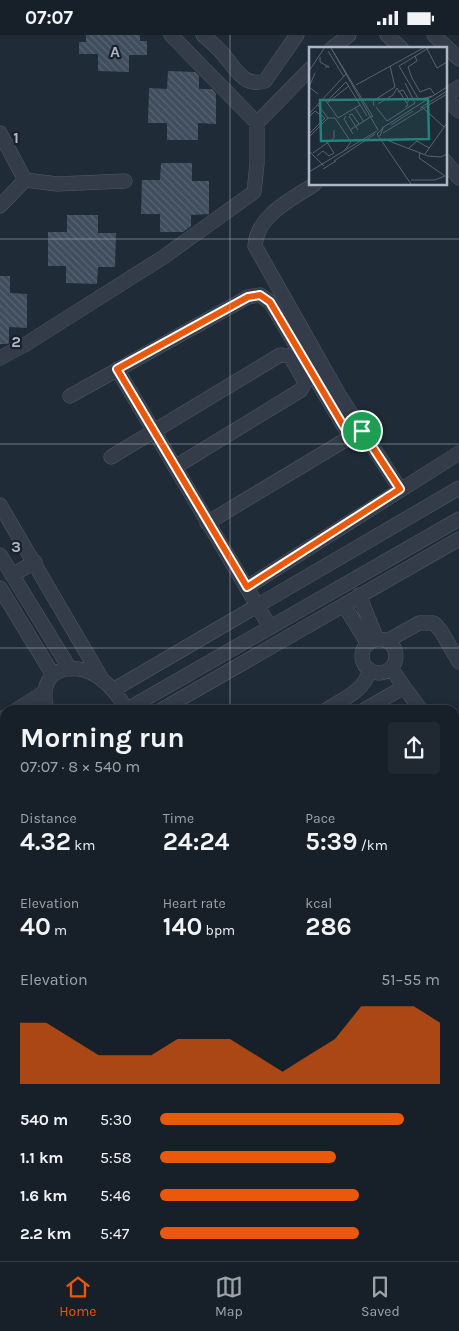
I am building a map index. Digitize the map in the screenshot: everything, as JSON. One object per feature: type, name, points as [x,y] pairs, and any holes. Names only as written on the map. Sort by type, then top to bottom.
[{"type":"street","points":[[0,358],[26,345],[162,258],[254,192],[257,164],[257,123],[171,35]]},
{"type":"street","points":[[204,35],[222,53],[240,77],[258,83],[266,81],[297,35]]},
{"type":"street","points":[[334,47],[349,35]]},
{"type":"street","points":[[387,35],[400,47]]},
{"type":"street","points":[[446,48],[459,59]]},
{"type":"street","points":[[257,123],[309,70]]},
{"type":"street","points":[[446,96],[459,87]]},
{"type":"street","points":[[446,98],[459,111]]},
{"type":"street","points":[[0,133],[25,180]]},
{"type":"street","points":[[446,162],[459,178]]},
{"type":"street","points":[[25,180],[57,184],[124,181]]},
{"type":"street","points":[[0,206],[25,180]]},
{"type":"street","points":[[313,185],[272,212],[256,235],[255,246],[356,434]]},
{"type":"street","points":[[70,396],[248,297],[260,295],[270,302],[356,434],[400,489]]},
{"type":"street","points":[[111,457],[280,355],[290,356],[304,382],[301,390],[176,467]]},
{"type":"street","points":[[117,369],[155,430],[207,523],[270,627]]},
{"type":"street","points":[[207,523],[356,434]]},
{"type":"street","points":[[247,587],[459,453]]},
{"type":"street","points":[[108,685],[258,606],[459,488]]},
{"type":"street","points":[[0,505],[36,562],[108,685],[122,705]]},
{"type":"street","points":[[135,705],[459,519]]},
{"type":"street","points":[[170,705],[459,539]]},
{"type":"street","points":[[0,555],[70,669]]},
{"type":"street","points":[[12,575],[36,562]]},
{"type":"street","points":[[0,588],[53,675]]},
{"type":"street","points":[[359,595],[377,641]]},
{"type":"street","points":[[344,605],[377,641],[396,653],[391,668],[381,673],[370,670]]},
{"type":"street","points":[[334,705],[360,688],[368,680],[370,670],[362,657],[377,641],[419,623],[427,621],[434,623],[459,661]]},
{"type":"street","points":[[391,668],[417,705]]},
{"type":"street","points":[[45,705],[44,693],[46,683],[53,675],[70,669],[86,670],[108,685]]},
{"type":"street","points":[[373,705],[404,687]]},
{"type":"street","points":[[24,705],[44,693]]},
{"type":"building","points":[[86,35],[140,35],[140,41],[147,41],[147,55],[129,55],[129,72],[98,71],[98,54],[79,54],[79,42],[86,42]]},
{"type":"building","points":[[168,71],[195,72],[199,76],[199,89],[212,89],[216,94],[216,124],[198,123],[198,140],[167,140],[167,123],[148,123],[149,88],[167,89]]},
{"type":"building","points":[[161,163],[192,163],[192,181],[209,181],[209,214],[191,215],[191,226],[183,232],[160,232],[160,214],[141,214],[142,180],[160,180]]},
{"type":"building","points":[[67,215],[98,215],[98,233],[116,233],[115,267],[98,267],[97,284],[66,283],[66,266],[48,266],[48,232],[67,232]]},
{"type":"building","points":[[0,276],[10,276],[10,293],[27,294],[27,328],[9,327],[9,343],[7,344],[0,344]]},
{"type":"route","points":[[260,295],[270,302],[350,437],[362,431],[400,489],[247,587],[207,523],[155,430],[117,369],[248,297],[260,295]]}]
